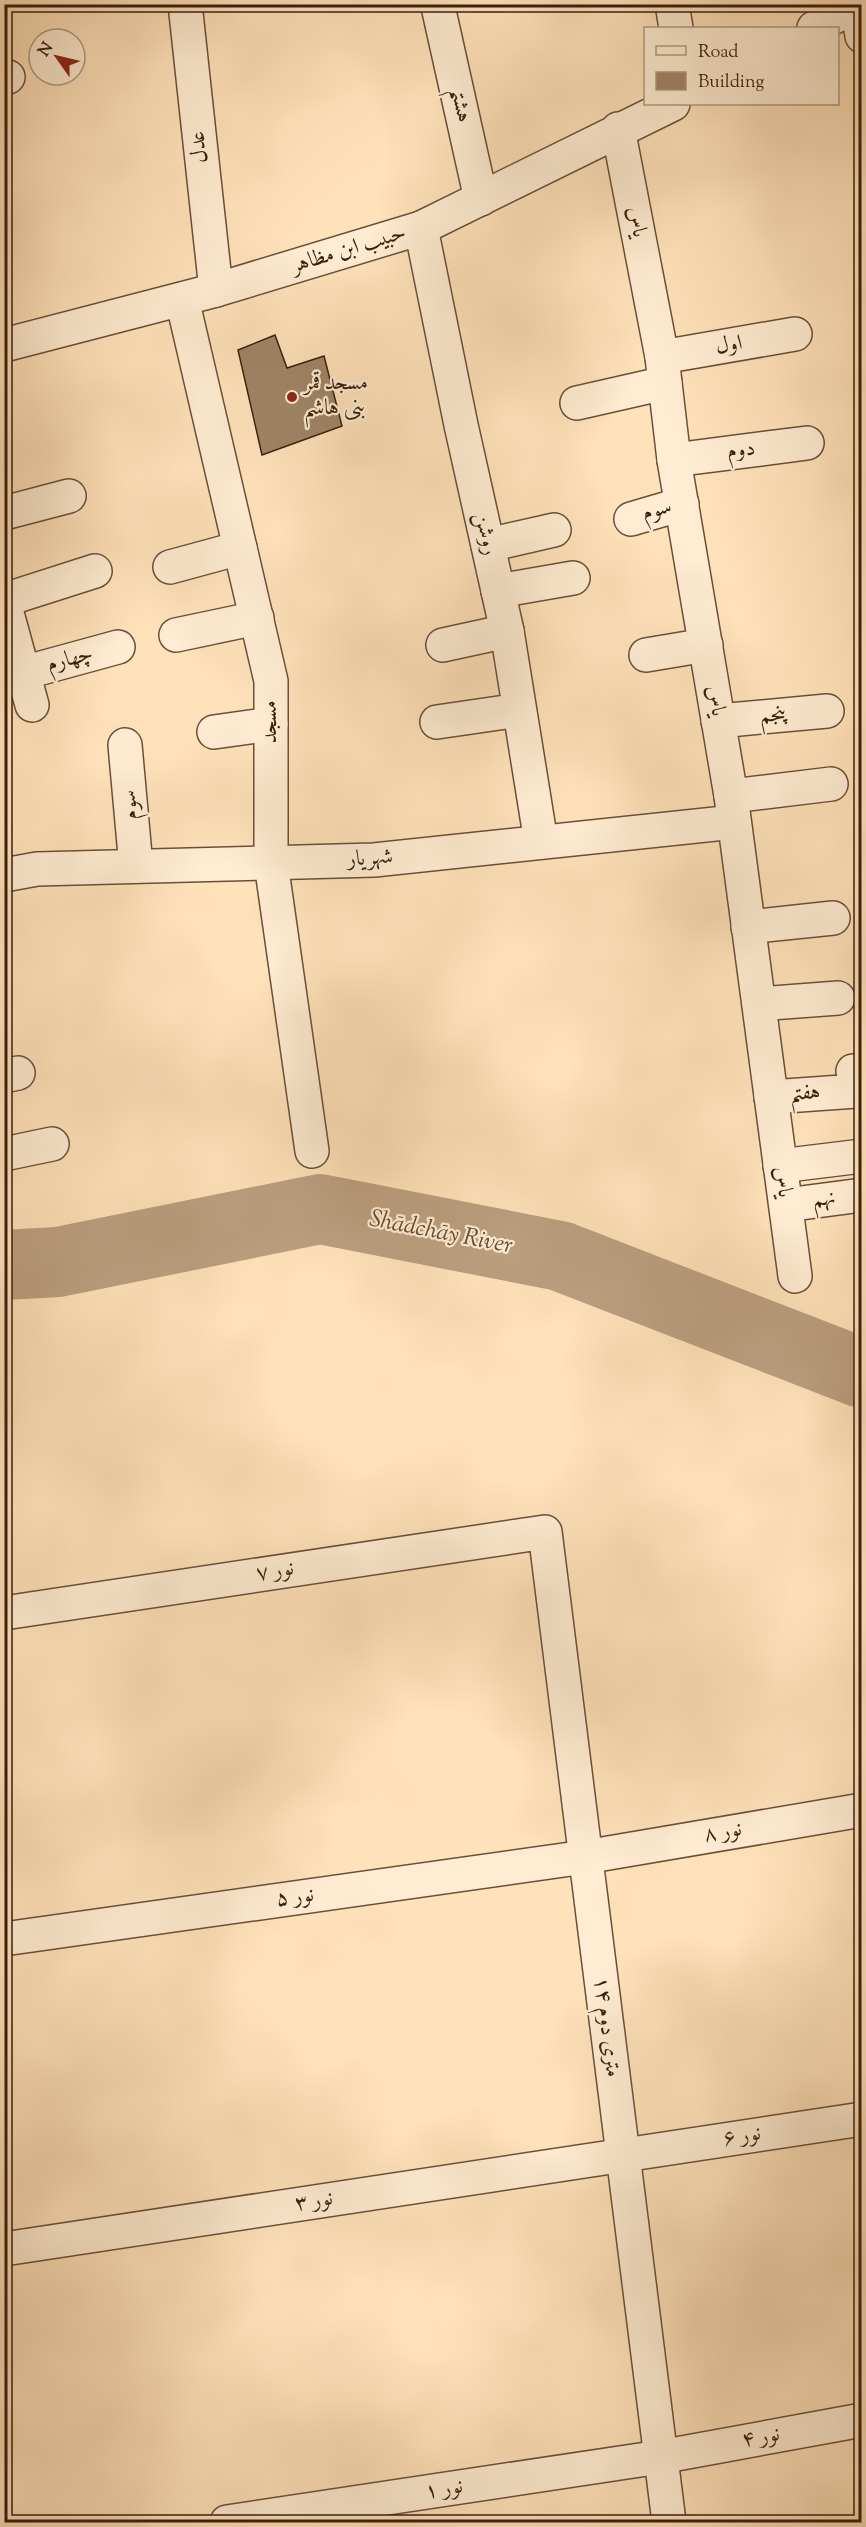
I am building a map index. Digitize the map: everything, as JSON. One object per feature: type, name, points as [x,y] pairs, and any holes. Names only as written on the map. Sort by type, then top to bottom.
[{"type":"street","name":"عدل","points":[[185,4],[216,291]]},
{"type":"street","points":[[672,4],[676,27]]},
{"type":"street","name":"هشتم","points":[[439,11],[481,199]]},
{"type":"street","points":[[817,27],[859,15]]},
{"type":"street","name":"حبیب ابن مظاهر","points":[[4,345],[216,291],[422,228],[618,129],[671,105]]},
{"type":"street","name":"یاس","points":[[618,129],[664,370],[675,460],[732,809],[795,1276]]},
{"type":"street","name":"روشن","points":[[422,228],[507,631],[541,842]]},
{"type":"street","name":"مسجد","points":[[182,299],[271,681],[271,863],[312,1151]]},
{"type":"street","name":"اول","points":[[577,403],[664,370],[795,334]]},
{"type":"street","name":"دوم","points":[[675,460],[807,443]]},
{"type":"street","points":[[4,513],[69,496]]},
{"type":"street","name":"سوم","points":[[631,519],[682,504]]},
{"type":"street","points":[[488,545],[554,530]]},
{"type":"street","points":[[170,567],[240,548]]},
{"type":"street","points":[[32,705],[15,663],[4,601],[95,571]]},
{"type":"street","points":[[498,591],[573,579]]},
{"type":"street","points":[[176,635],[256,618]]},
{"type":"street","points":[[443,645],[507,631]]},
{"type":"street","points":[[646,655],[706,645]]},
{"type":"street","name":"چهارم","points":[[15,663],[118,647]]},
{"type":"street","points":[[437,722],[519,710]]},
{"type":"street","name":"پنجم","points":[[718,721],[827,711]]},
{"type":"street","points":[[214,732],[271,724]]},
{"type":"street","name":"سوم","points":[[125,745],[136,866]]},
{"type":"street","name":"شهریار","points":[[4,875],[37,869],[374,860],[541,842],[732,809],[831,784]]},
{"type":"street","points":[[748,927],[833,918]]},
{"type":"street","points":[[759,1004],[838,998]]},
{"type":"street","name":"هفتم","points":[[771,1097],[856,1090],[853,1071]]},
{"type":"street","points":[[4,1154],[52,1144]]},
{"type":"street","points":[[780,1166],[861,1156]]},
{"type":"street","name":"نهم","points":[[786,1205],[861,1195]]},
{"type":"street","name":"نور ۷","points":[[4,1613],[545,1532]]},
{"type":"street","name":"۱۴ متری دوم","points":[[545,1532],[669,2523]]},
{"type":"street","name":"نور ۸","points":[[585,1857],[861,1810]]},
{"type":"street","name":"نور ۵","points":[[4,1939],[585,1857]]},
{"type":"street","name":"نور ۶","points":[[623,2156],[861,2119]]},
{"type":"street","name":"نور ۳","points":[[4,2249],[623,2156]]},
{"type":"street","name":"نور ۴","points":[[660,2457],[861,2420]]},
{"type":"street","name":"نور ۱","points":[[227,2523],[660,2457]]},
{"type":"building","name":"مسجد قمر بنی هاشم","points":[[275,335],[287,368],[324,356],[342,426],[262,455],[238,350]]},
{"type":"waterway","name":"Shādchāy River","points":[[4,1265],[58,1262],[320,1209],[560,1256],[862,1373]]},
{"type":"place","name":"مسجد قمر بنی هاشم","points":[[292,397]]}]
